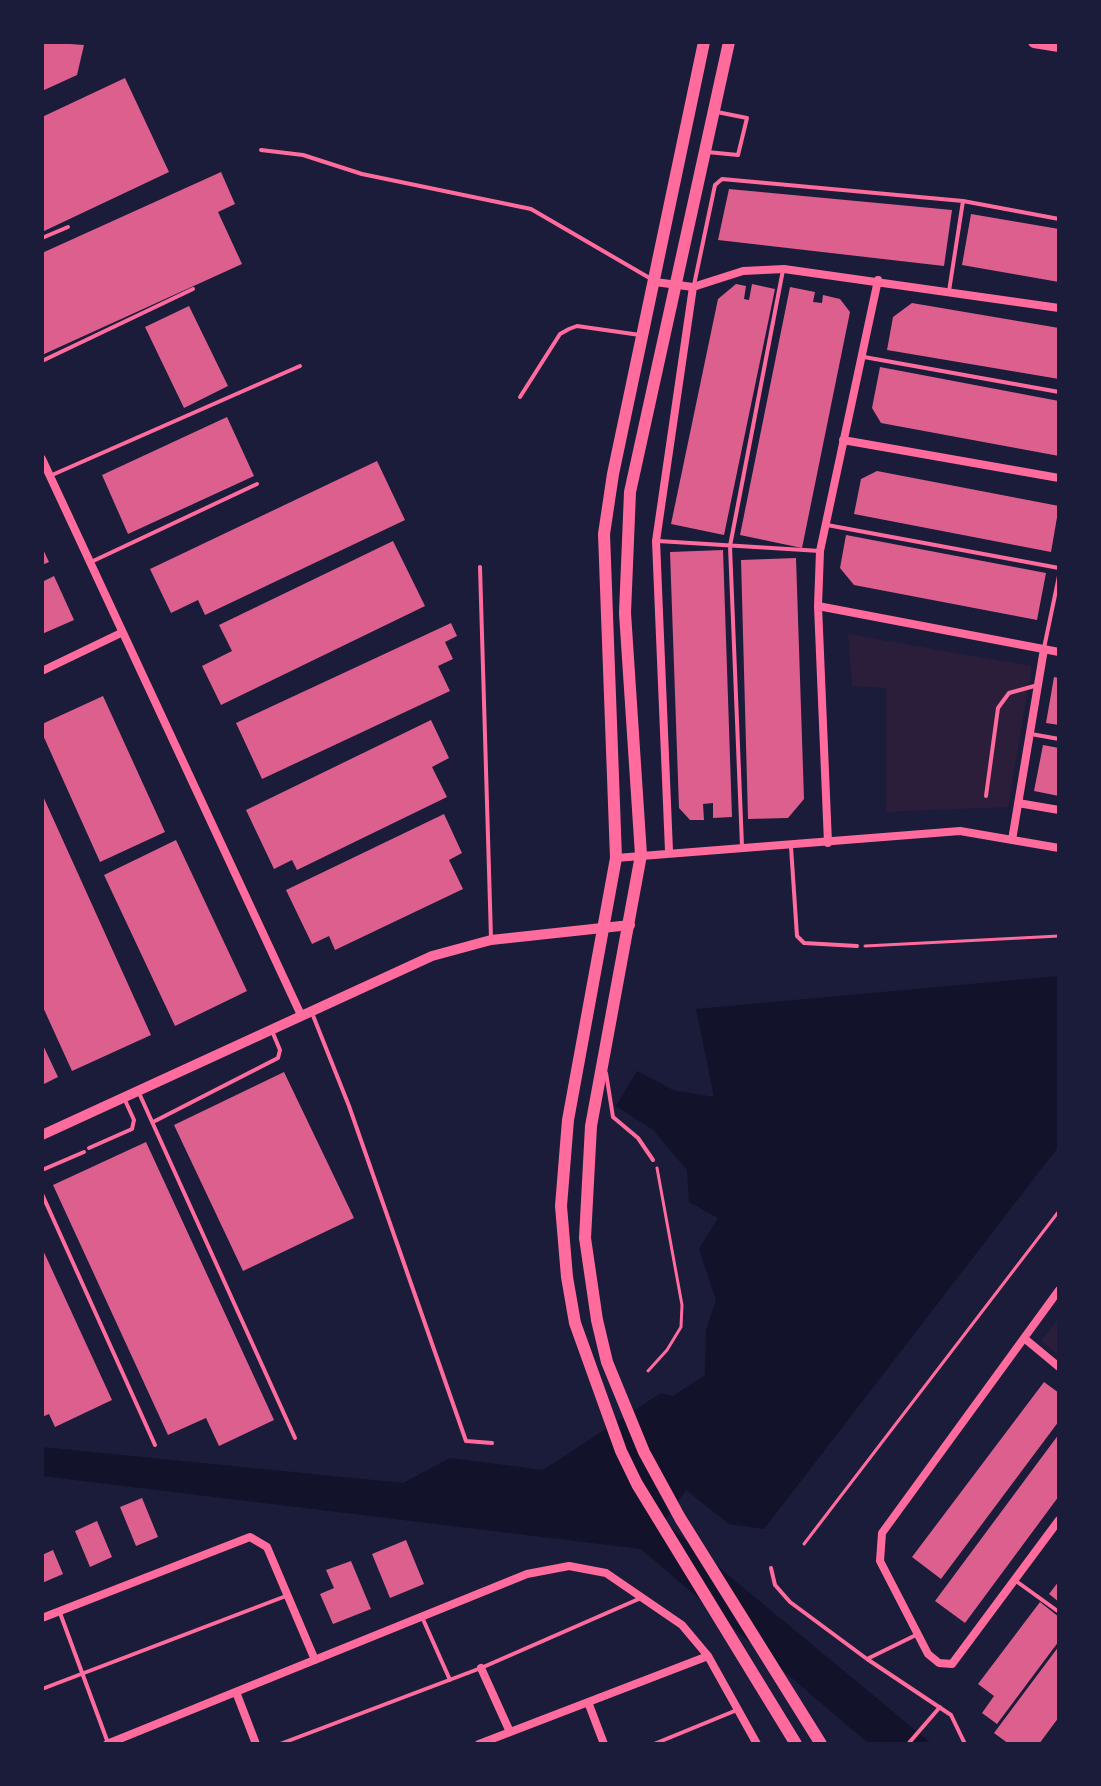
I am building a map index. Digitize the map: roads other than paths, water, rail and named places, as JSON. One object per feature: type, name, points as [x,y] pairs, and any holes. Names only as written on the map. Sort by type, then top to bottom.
[{"type":"main road","points":[[729,42],[640,439],[626,534],[625,613],[641,855],[591,1126],[585,1198],[591,1281],[607,1362],[644,1452],[680,1518],[821,1744]]},
{"type":"main road","points":[[1034,42],[1059,46]]},
{"type":"main road","points":[[703,43],[604,534],[616,858],[606,926],[568,1120],[561,1206],[567,1277],[589,1368],[637,1484],[796,1744]]},
{"type":"street","points":[[655,282],[693,287],[743,271],[784,269],[1059,308]]},
{"type":"street","points":[[828,843],[818,606],[820,551],[878,280]]},
{"type":"street","points":[[669,851],[656,541],[693,287]]},
{"type":"street","points":[[843,440],[1059,478]]},
{"type":"street","points":[[42,459],[121,633],[306,1013]]},
{"type":"street","points":[[818,606],[1059,652]]},
{"type":"street","points":[[42,671],[121,633]]},
{"type":"street","points":[[1012,840],[1044,649]]},
{"type":"street","points":[[1018,803],[1059,810]]},
{"type":"street","points":[[616,858],[669,851],[828,843],[960,831],[1059,848]]},
{"type":"street","points":[[42,1135],[432,956],[491,940],[630,925]]},
{"type":"street","points":[[1059,1290],[882,1533],[880,1561],[928,1654],[939,1663],[952,1664],[1059,1520]]},
{"type":"street","points":[[1024,1338],[1059,1367]]},
{"type":"street","points":[[42,1618],[250,1537],[267,1547],[315,1660]]},
{"type":"street","points":[[107,1744],[527,1574],[569,1566],[606,1573],[645,1596],[682,1625],[708,1656],[757,1744]]},
{"type":"street","points":[[479,1744],[708,1656]]},
{"type":"street","points":[[481,1668],[510,1732]]},
{"type":"street","points":[[236,1692],[256,1744]]},
{"type":"street","points":[[588,1702],[604,1744]]},
{"type":"lane","points":[[705,151],[738,155],[747,118],[715,111]]},
{"type":"lane","points":[[261,150],[303,155],[362,174],[531,209],[655,282]]},
{"type":"lane","points":[[693,287],[715,185],[722,179],[963,201],[1059,219]]},
{"type":"lane","points":[[949,291],[963,201]]},
{"type":"lane","points":[[42,238],[68,227]]},
{"type":"lane","points":[[742,846],[730,546],[784,269]]},
{"type":"lane","points":[[42,361],[193,289]]},
{"type":"lane","points":[[520,397],[560,334],[569,329],[577,326],[643,336]]},
{"type":"lane","points":[[862,357],[1059,392]]},
{"type":"lane","points":[[49,476],[300,366]]},
{"type":"lane","points":[[89,563],[257,484]]},
{"type":"lane","points":[[825,524],[1059,568]]},
{"type":"lane","points":[[656,541],[820,551]]},
{"type":"lane","points":[[480,567],[491,940]]},
{"type":"lane","points":[[1044,649],[1059,576]]},
{"type":"lane","points":[[986,796],[1002,699],[1038,685]]},
{"type":"lane","points":[[1029,734],[1059,739]]},
{"type":"lane","points":[[791,844],[797,936],[804,943],[857,946]]},
{"type":"lane","points":[[306,1013],[354,1120],[466,1441],[492,1443]]},
{"type":"lane","points":[[153,1122],[278,1058],[280,1050],[271,1029]]},
{"type":"lane","points":[[605,1047],[607,1098],[613,1117],[638,1138],[653,1160]]},
{"type":"lane","points":[[138,1090],[295,1438]]},
{"type":"lane","points":[[42,1170],[132,1129],[134,1120],[124,1097]]},
{"type":"lane","points":[[42,1194],[155,1445]]},
{"type":"lane","points":[[771,1568],[775,1585],[790,1602],[867,1659],[951,1715],[965,1744]]},
{"type":"lane","points":[[1014,1580],[1059,1612]]},
{"type":"lane","points":[[42,1689],[287,1595]]},
{"type":"lane","points":[[280,1744],[481,1668],[645,1596]]},
{"type":"lane","points":[[60,1611],[107,1744]]},
{"type":"lane","points":[[422,1617],[450,1680]]},
{"type":"lane","points":[[867,1659],[918,1634]]},
{"type":"lane","points":[[908,1744],[939,1708]]},
{"type":"lane","points":[[654,1744],[739,1709]]}]
